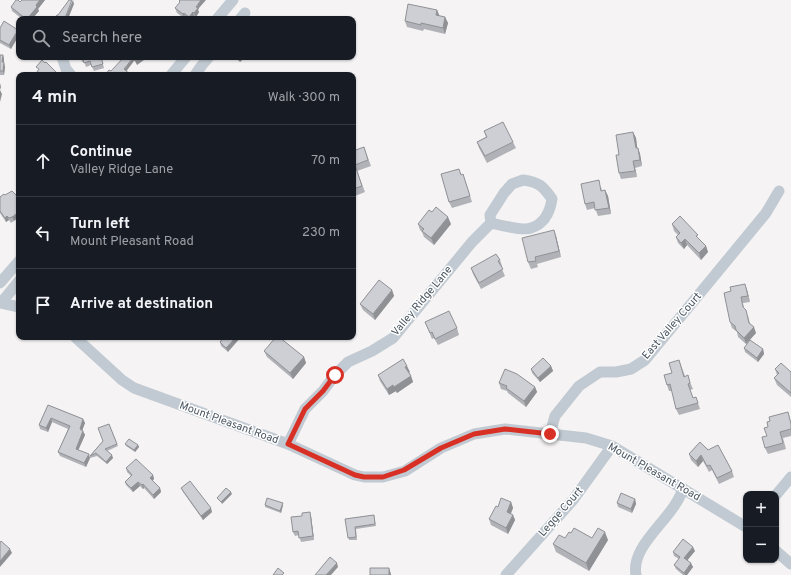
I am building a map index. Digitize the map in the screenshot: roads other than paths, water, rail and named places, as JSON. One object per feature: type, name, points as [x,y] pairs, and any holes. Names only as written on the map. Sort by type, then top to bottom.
[{"type":"street","points":[[220,16],[233,0]]},
{"type":"street","points":[[63,60],[68,72]]},
{"type":"street","points":[[174,72],[184,60]]},
{"type":"street","points":[[197,72],[206,60]]},
{"type":"street","name":"Valley Ridge Lane","points":[[523,180],[535,181],[545,189],[552,199],[550,211],[542,222],[531,229],[491,223],[490,215],[504,193],[512,184],[523,180]]},
{"type":"street","name":"East Valley Court","points":[[550,434],[555,416],[579,386],[600,372],[616,372],[631,368],[645,360],[766,214],[779,191]]},
{"type":"street","name":"Valley Ridge Lane","points":[[288,444],[305,409],[323,391],[335,375],[348,362],[372,351],[393,338],[472,242],[491,223]]},
{"type":"street","points":[[0,283],[16,264]]},
{"type":"street","points":[[16,284],[0,303],[16,306]]},
{"type":"street","name":"Mount Pleasant Road","points":[[78,340],[122,380],[134,388],[288,444],[355,475],[364,477],[383,477],[404,470],[441,448],[474,434],[505,429],[586,438],[612,446],[743,525]]},
{"type":"street","name":"Legge Court","points":[[506,575],[573,500],[612,446]]},
{"type":"street","points":[[779,491],[791,477]]},
{"type":"street","points":[[636,575],[635,563],[640,550],[678,499],[683,488]]},
{"type":"street","points":[[779,554],[791,564]]}]
